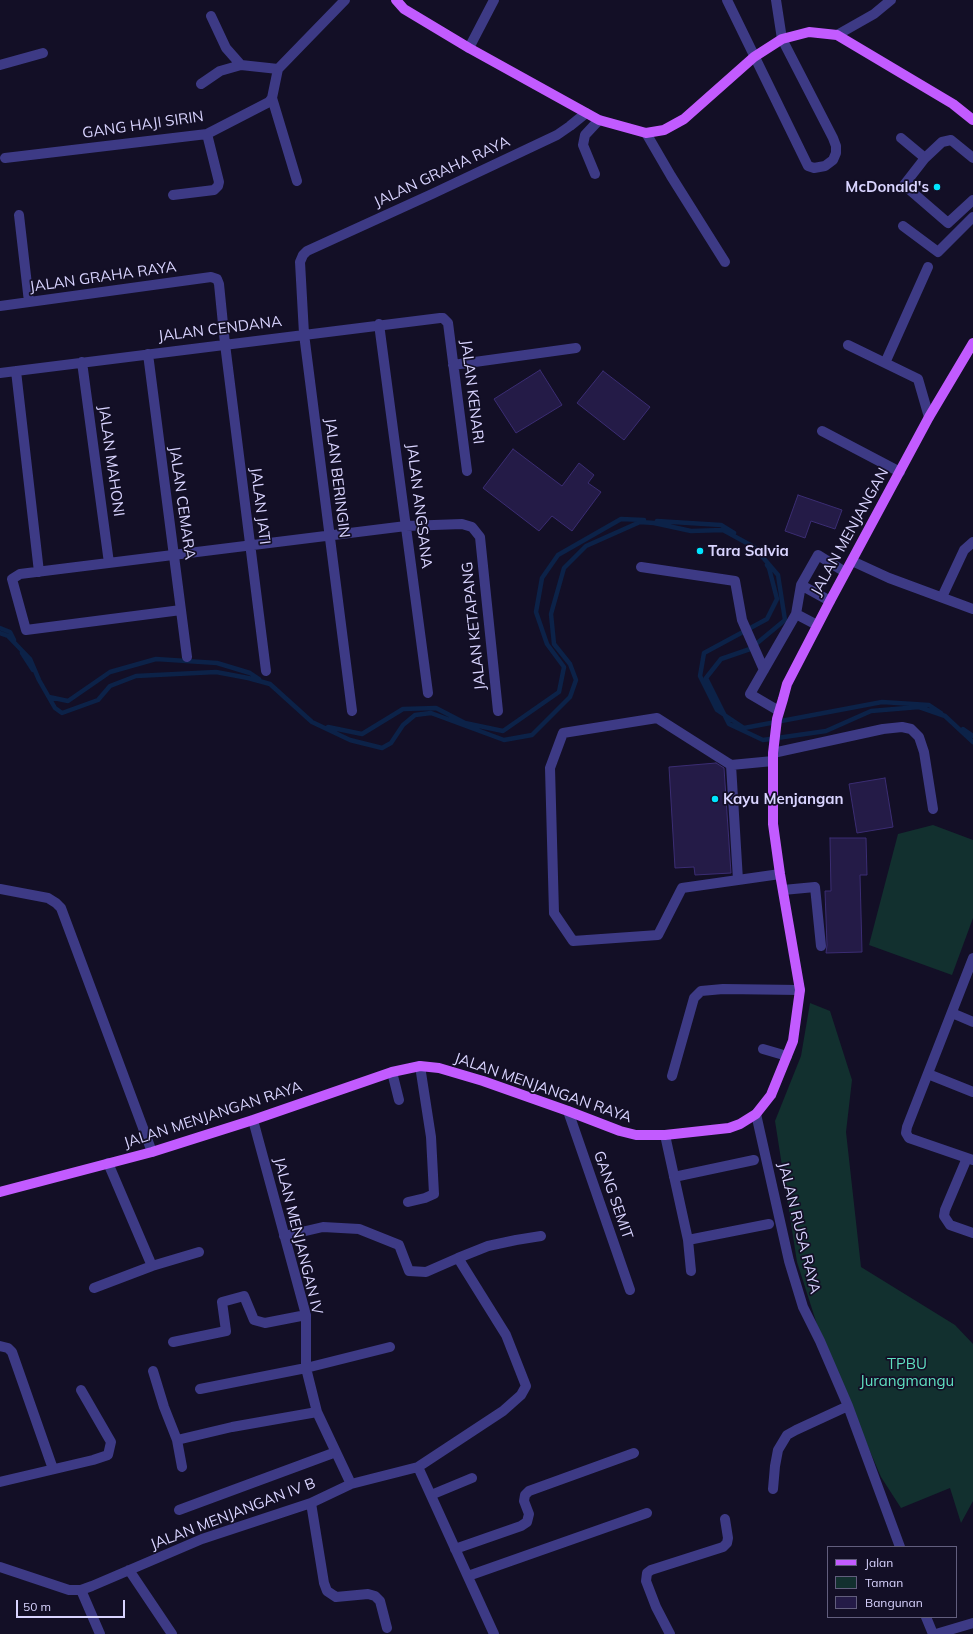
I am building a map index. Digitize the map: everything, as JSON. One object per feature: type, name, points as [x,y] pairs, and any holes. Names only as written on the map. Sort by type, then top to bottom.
[{"type":"main road","points":[[396,0],[404,9],[469,48],[599,120],[646,133],[664,130],[684,119],[754,57],[782,39],[809,32],[837,35],[953,104],[973,120]]},
{"type":"main road","name":"JALAN MENJANGAN","points":[[774,752],[778,715],[787,684],[845,572],[929,417],[973,343]]},
{"type":"main road","name":"JALAN MENJANGAN RAYA","points":[[0,1192],[152,1152],[252,1120],[392,1072],[420,1066],[439,1068],[483,1081],[626,1133],[636,1135],[665,1135],[729,1128],[740,1124],[756,1114],[772,1095],[793,1041],[800,990],[773,824],[774,752]]},
{"type":"street","points":[[297,181],[272,98],[278,69],[345,0]]},
{"type":"street","points":[[469,48],[494,0]]},
{"type":"street","points":[[727,0],[808,166],[814,168],[824,166],[833,160],[836,153],[834,142],[782,39],[776,0]]},
{"type":"street","points":[[837,35],[874,14],[891,0]]},
{"type":"street","points":[[211,16],[226,48],[241,65]]},
{"type":"street","points":[[0,65],[43,53]]},
{"type":"street","points":[[201,84],[220,71],[241,65],[278,69]]},
{"type":"street","name":"GANG HAJI SIRIN","points":[[5,158],[207,134],[269,102],[272,98]]},
{"type":"street","name":"JALAN GRAHA RAYA","points":[[307,251],[557,135],[586,113]]},
{"type":"street","points":[[595,174],[583,145],[585,135],[599,120]]},
{"type":"street","points":[[646,133],[725,262]]},
{"type":"street","points":[[173,195],[214,190],[218,186],[219,182],[207,134]]},
{"type":"street","points":[[901,138],[925,158]]},
{"type":"street","points":[[973,158],[951,140],[942,142],[925,158],[904,185],[948,224],[973,200]]},
{"type":"street","points":[[19,215],[29,302]]},
{"type":"street","points":[[903,226],[938,252],[973,217]]},
{"type":"street","name":"JALAN BERINGIN","points":[[307,251],[302,255],[300,262],[304,334],[352,711]]},
{"type":"street","points":[[885,363],[928,267]]},
{"type":"street","name":"JALAN GRAHA RAYA","points":[[0,306],[211,277]]},
{"type":"street","name":"JALAN JATI","points":[[211,277],[217,280],[219,284],[225,344],[266,671]]},
{"type":"street","name":"JALAN CENDANA","points":[[0,373],[379,324],[443,318]]},
{"type":"street","name":"JALAN KENARI","points":[[443,318],[448,323],[467,472]]},
{"type":"street","name":"JALAN ANGSANA","points":[[379,324],[428,693]]},
{"type":"street","points":[[848,345],[918,379],[929,417]]},
{"type":"street","points":[[453,365],[576,348]]},
{"type":"street","name":"JALAN CEMARA","points":[[148,354],[187,656]]},
{"type":"street","name":"JALAN MAHONI","points":[[82,362],[109,563]]},
{"type":"street","points":[[16,371],[39,572]]},
{"type":"street","points":[[822,431],[900,472]]},
{"type":"street","name":"JALAN KETAPANG","points":[[406,526],[462,524],[472,527],[480,537],[498,711]]},
{"type":"street","points":[[181,610],[26,630],[12,579],[20,574],[406,526]]},
{"type":"street","points":[[942,596],[964,550],[973,542]]},
{"type":"street","points":[[778,715],[750,694],[796,614],[801,585],[818,555],[845,572]]},
{"type":"street","points":[[852,561],[889,578],[942,596],[973,609]]},
{"type":"street","points":[[641,568],[735,581],[742,620],[764,670]]},
{"type":"street","points":[[801,585],[830,601]]},
{"type":"street","points":[[796,614],[817,625]]},
{"type":"street","points":[[780,874],[682,888],[658,935],[573,941],[554,913],[550,768],[563,733],[657,718],[731,765],[774,752],[883,729],[911,729],[919,737],[924,752],[933,809]]},
{"type":"street","points":[[731,765],[738,880]]},
{"type":"street","points":[[783,890],[815,887],[821,946]]},
{"type":"street","points":[[0,889],[48,898],[61,908],[152,1152]]},
{"type":"street","points":[[973,958],[907,1127],[907,1136],[909,1138],[970,1159],[945,1210],[944,1216],[950,1225],[973,1233]]},
{"type":"street","points":[[672,1076],[694,998],[701,991],[723,989],[800,990]]},
{"type":"street","points":[[952,1013],[973,1022]]},
{"type":"street","points":[[763,1049],[787,1056]]},
{"type":"street","points":[[408,1202],[432,1196],[434,1194],[431,1137],[420,1066]]},
{"type":"street","points":[[392,1072],[399,1100]]},
{"type":"street","points":[[928,1074],[973,1092]]},
{"type":"street","name":"GANG SEMIT","points":[[568,1111],[630,1290]]},
{"type":"street","name":"JALAN RUSA RAYA","points":[[756,1114],[789,1261],[803,1306],[848,1406],[900,1546]]},
{"type":"street","name":"JALAN MENJANGAN IV","points":[[252,1120],[306,1315],[306,1368],[317,1412],[351,1484]]},
{"type":"street","points":[[665,1135],[688,1240],[691,1271]]},
{"type":"street","points":[[674,1177],[754,1160]]},
{"type":"street","points":[[108,1163],[152,1266]]},
{"type":"street","points":[[688,1240],[769,1224]]},
{"type":"street","points":[[284,1236],[323,1227],[359,1229],[399,1245],[409,1271],[426,1272],[488,1246],[541,1236]]},
{"type":"street","points":[[94,1288],[152,1266],[199,1252]]},
{"type":"street","points":[[351,1484],[418,1468],[503,1411],[521,1395],[526,1386],[506,1335],[458,1258]]},
{"type":"street","points":[[173,1342],[226,1331],[222,1302],[244,1296],[254,1320],[265,1323],[306,1315]]},
{"type":"street","points":[[0,1346],[8,1348],[12,1352],[53,1469]]},
{"type":"street","points":[[200,1389],[306,1368],[390,1347]]},
{"type":"street","points":[[153,1371],[164,1407],[177,1440],[182,1467]]},
{"type":"street","points":[[0,1482],[108,1455],[111,1442],[81,1390]]},
{"type":"street","points":[[773,1489],[778,1450],[787,1435],[848,1406]]},
{"type":"street","points":[[177,1440],[232,1427],[317,1412]]},
{"type":"street","points":[[179,1510],[336,1452]]},
{"type":"street","points":[[455,1549],[521,1526],[527,1522],[529,1514],[524,1500],[525,1495],[529,1491],[634,1453]]},
{"type":"street","points":[[418,1468],[494,1634]]},
{"type":"street","points":[[431,1495],[472,1478]]},
{"type":"street","name":"JALAN MENJANGAN IV B","points":[[81,1590],[202,1539],[311,1503],[351,1484]]},
{"type":"street","points":[[311,1503],[324,1583],[327,1591],[336,1597],[368,1594],[376,1596],[380,1601],[387,1628]]},
{"type":"street","points":[[468,1576],[647,1513]]},
{"type":"street","points":[[670,1634],[646,1581],[647,1573],[651,1570],[723,1547],[727,1543],[728,1538],[725,1520]]},
{"type":"street","points":[[0,1567],[69,1590],[81,1590],[100,1634]]},
{"type":"street","points":[[129,1570],[172,1634]]},
{"type":"street","points":[[926,1618],[932,1634]]},
{"type":"street","points":[[936,1634],[973,1623]]},
{"type":"green space","points":[[933,825],[973,840],[973,918],[952,975],[869,945],[898,834]]},
{"type":"green space","name":"TPBU Jurangmangu","points":[[810,1003],[830,1011],[852,1080],[846,1132],[861,1267],[955,1325],[973,1344],[973,1501],[961,1523],[950,1488],[901,1508],[881,1477],[821,1337],[797,1262],[775,1121],[801,1056]]},
{"type":"building","points":[[540,370],[562,405],[516,433],[494,399]]},
{"type":"building","points":[[603,371],[650,407],[624,440],[577,403]]},
{"type":"building","points":[[513,449],[562,486],[579,463],[594,475],[588,483],[601,492],[572,531],[552,516],[539,531],[483,488]]},
{"type":"building","points":[[798,495],[842,510],[835,529],[811,521],[805,538],[785,531]]},
{"type":"building","points":[[716,763],[724,768],[731,873],[695,875],[694,867],[675,868],[669,767]]},
{"type":"building","points":[[885,778],[893,827],[857,833],[849,784]]},
{"type":"building","points":[[830,838],[866,838],[867,875],[860,875],[862,952],[826,953],[825,891],[831,891]]},
{"type":"waterway","points":[[328,727],[362,734],[403,709],[436,708],[465,723],[503,731],[559,692],[564,667],[547,644],[536,612],[542,578],[558,555],[621,519],[644,520]]},
{"type":"waterway","points":[[657,521],[721,525],[734,533]]},
{"type":"waterway","points":[[0,633],[8,636],[30,659],[39,680],[55,708],[62,713],[98,700],[110,686],[136,676],[216,672],[270,684],[312,722],[350,740],[382,748],[391,743],[403,725],[415,715],[431,713],[504,740],[532,735],[570,697],[576,680],[570,664],[554,644],[551,614],[564,568],[586,546],[640,522],[654,523],[691,531],[723,530],[754,547],[778,575],[785,620],[750,649],[721,659],[706,678],[729,724],[763,740],[826,731],[871,711],[919,707],[945,716],[973,742]]},
{"type":"waterway","points":[[767,565],[777,599],[767,619],[704,653],[700,676],[717,710],[744,728],[882,702],[929,705],[941,713]]},
{"type":"waterway","points":[[0,628],[10,632],[14,640]]},
{"type":"waterway","points":[[22,653],[33,670]]},
{"type":"waterway","points":[[49,697],[68,701],[110,672],[156,659],[217,663],[250,673],[259,679]]},
{"type":"waterway","points":[[963,729],[973,736]]},
{"type":"place","name":"McDonald's","points":[[937,187]]},
{"type":"place","name":"Tara Salvia","points":[[700,551]]},
{"type":"place","name":"Kayu Menjangan","points":[[715,799]]}]
